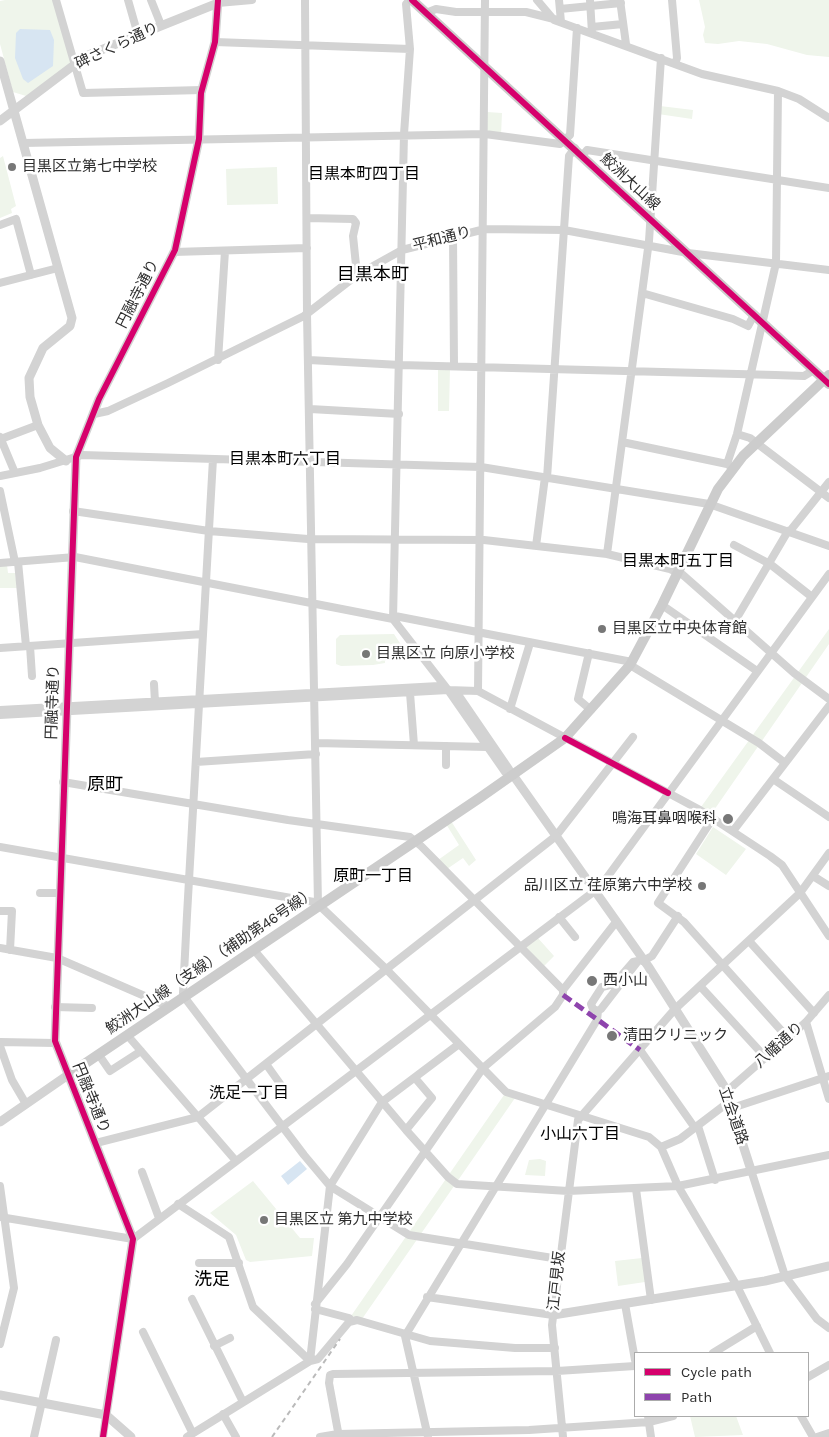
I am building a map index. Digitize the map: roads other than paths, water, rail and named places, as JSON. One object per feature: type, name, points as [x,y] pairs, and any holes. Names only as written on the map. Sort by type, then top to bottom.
[{"type":"main road","name":"鮫洲大山線","points":[[409,1],[426,12],[485,65],[754,315],[814,370],[827,379]]},
{"type":"main road","name":"鮫洲大山線（支線）（補助第46号線）","points":[[68,1075],[185,998],[565,738],[631,664],[662,605],[709,504],[730,466],[827,379]]},
{"type":"street","points":[[56,0],[76,63],[83,93],[202,90]]},
{"type":"street","points":[[128,0],[138,35]]},
{"type":"street","points":[[152,0],[161,25]]},
{"type":"street","points":[[218,1],[252,0]]},
{"type":"street","points":[[305,0],[307,314],[319,905]]},
{"type":"street","points":[[478,691],[485,229],[485,0]]},
{"type":"street","points":[[537,0],[558,21]]},
{"type":"street","points":[[672,0],[677,58],[675,64]]},
{"type":"street","name":"碑さくら通り","points":[[0,121],[76,63],[218,1]]},
{"type":"street","name":"円融寺通り","points":[[106,1415],[132,1239],[96,1143],[55,1043],[65,709],[76,457],[99,399],[174,252],[198,139],[202,90],[215,42],[218,1]]},
{"type":"street","points":[[409,1],[410,49],[404,134],[394,617],[505,772],[513,775]]},
{"type":"street","points":[[558,21],[559,4],[620,2],[626,44]]},
{"type":"street","points":[[590,3],[592,30]]},
{"type":"street","points":[[426,12],[436,8],[485,12],[526,12],[576,28],[592,30],[702,74],[778,91],[799,99],[829,118]]},
{"type":"street","points":[[592,30],[623,24]]},
{"type":"street","points":[[23,144],[404,134],[485,134],[560,144],[570,135],[576,28]]},
{"type":"street","points":[[215,42],[410,49]]},
{"type":"street","points":[[607,554],[649,246],[660,58]]},
{"type":"street","points":[[0,61],[72,322],[70,326],[43,348],[29,378],[30,397],[38,425],[50,448],[66,460]]},
{"type":"street","points":[[622,442],[730,466],[776,263],[778,91]]},
{"type":"street","points":[[536,546],[546,478],[569,156],[587,150],[829,188]]},
{"type":"street","points":[[306,218],[353,219],[356,224],[352,236],[357,275]]},
{"type":"street","points":[[0,225],[16,219],[31,275]]},
{"type":"street","name":"平和通り","points":[[94,414],[108,411],[218,360],[307,314],[357,275],[402,250],[485,229],[564,230],[688,253],[829,270]]},
{"type":"street","points":[[453,236],[454,366]]},
{"type":"street","points":[[174,252],[307,248]]},
{"type":"street","points":[[218,360],[225,250]]},
{"type":"street","points":[[0,283],[58,268]]},
{"type":"street","points":[[642,293],[733,319],[748,326],[754,315]]},
{"type":"street","points":[[309,360],[400,366],[483,366],[804,376],[814,370]]},
{"type":"street","points":[[310,410],[399,414]]},
{"type":"street","points":[[15,473],[0,438],[38,425]]},
{"type":"street","points":[[737,434],[750,438],[829,498]]},
{"type":"street","points":[[0,476],[76,457],[481,467],[709,504],[829,546]]},
{"type":"street","points":[[212,459],[183,993],[185,998],[330,1186],[409,1234],[559,1259]]},
{"type":"street","points":[[735,621],[789,531],[829,482]]},
{"type":"street","points":[[0,491],[16,562],[32,676]]},
{"type":"street","points":[[73,511],[209,531],[312,539],[480,540],[607,554],[683,575],[770,653],[829,699]]},
{"type":"street","points":[[734,545],[770,564],[812,597]]},
{"type":"street","points":[[0,563],[71,557],[313,604],[589,653],[631,664],[759,743],[785,763]]},
{"type":"street","points":[[2,1217],[132,1239],[594,891],[602,884],[829,574]]},
{"type":"street","points":[[662,605],[757,671]]},
{"type":"street","points":[[0,648],[203,634]]},
{"type":"street","points":[[510,708],[530,643]]},
{"type":"street","points":[[589,653],[578,699],[591,710]]},
{"type":"street","points":[[154,684],[155,702]]},
{"type":"street","points":[[0,710],[65,709],[199,702],[439,686],[457,693],[513,775]]},
{"type":"street","points":[[315,695],[410,693],[448,690],[478,691],[713,818],[782,865],[829,936]]},
{"type":"street","points":[[410,693],[414,745]]},
{"type":"street","points":[[0,715],[155,702],[199,702]]},
{"type":"street","points":[[732,832],[829,706]]},
{"type":"street","points":[[96,1143],[198,1116],[556,836],[614,764],[633,737]]},
{"type":"street","points":[[316,743],[487,748]]},
{"type":"street","points":[[446,746],[446,765]]},
{"type":"street","points":[[196,762],[316,754]]},
{"type":"street","name":"立会道路","points":[[513,775],[675,1009],[729,1100],[785,1276],[811,1312],[829,1328]]},
{"type":"street","points":[[773,779],[829,817]]},
{"type":"street","points":[[63,782],[317,825],[410,837],[564,990]]},
{"type":"street","points":[[713,818],[658,903],[678,916],[788,1038]]},
{"type":"street","points":[[0,847],[319,905],[386,969],[506,1092],[649,1137],[660,1146],[678,1186],[737,1286],[770,1352]]},
{"type":"street","points":[[581,1116],[675,1009],[800,894],[829,853]]},
{"type":"street","points":[[813,876],[829,886]]},
{"type":"street","points":[[40,893],[59,893]]},
{"type":"street","points":[[0,910],[12,911],[10,950]]},
{"type":"street","points":[[598,1011],[593,1009],[591,1004],[602,987],[614,984],[633,962],[652,956],[678,916]]},
{"type":"street","points":[[560,917],[575,937]]},
{"type":"street","points":[[315,1307],[483,1068],[555,1007],[564,990],[616,922]]},
{"type":"street","points":[[749,941],[814,1013]]},
{"type":"street","points":[[0,948],[57,958],[170,1007]]},
{"type":"street","points":[[254,950],[424,1151],[457,1184],[568,1192],[678,1186],[715,1180],[751,1170],[829,1155]]},
{"type":"street","points":[[428,1435],[405,1336],[597,1020],[598,1011],[641,960]]},
{"type":"street","points":[[700,986],[766,1058]]},
{"type":"street","name":"八幡通り","points":[[660,1146],[680,1139],[729,1100],[766,1058],[806,1022],[829,995]]},
{"type":"street","points":[[55,1007],[92,1008]]},
{"type":"street","points":[[806,1022],[826,1077],[829,1099]]},
{"type":"street","points":[[128,1036],[236,1161]]},
{"type":"street","points":[[0,1042],[55,1043]]},
{"type":"street","points":[[310,1361],[330,1186],[382,1102],[459,1044]]},
{"type":"street","points":[[0,1046],[12,1080],[26,1104]]},
{"type":"street","points":[[640,1050],[696,1127],[715,1180]]},
{"type":"street","points":[[99,1055],[110,1071],[141,1051]]},
{"type":"street","points":[[266,1064],[281,1085]]},
{"type":"street","points":[[0,1122],[68,1075]]},
{"type":"street","points":[[729,1100],[826,1077]]},
{"type":"street","points":[[406,1130],[432,1098],[415,1078]]},
{"type":"street","name":"江戸見坂","points":[[563,1437],[553,1315],[578,1120],[581,1116]]},
{"type":"street","points":[[142,1172],[159,1218]]},
{"type":"street","points":[[0,1186],[2,1217],[14,1288],[4,1314],[0,1344]]},
{"type":"street","points":[[636,1189],[651,1300]]},
{"type":"street","points":[[178,1204],[229,1236],[252,1307],[310,1361]]},
{"type":"street","points":[[199,1264],[239,1263]]},
{"type":"street","points":[[427,1297],[553,1315],[737,1286],[829,1266]]},
{"type":"street","points":[[192,1299],[243,1402]]},
{"type":"street","points":[[624,1304],[634,1355]]},
{"type":"street","points":[[315,1307],[349,1318]]},
{"type":"street","points":[[143,1332],[189,1434],[310,1361],[318,1359],[349,1322],[357,1320],[405,1336],[430,1341],[467,1345],[555,1348]]},
{"type":"street","points":[[715,1352],[757,1326]]},
{"type":"street","points":[[214,1346],[230,1338]]},
{"type":"street","points":[[34,1437],[56,1340]]},
{"type":"street","points":[[809,1376],[829,1365]]},
{"type":"street","points":[[338,1435],[329,1383],[330,1375],[557,1371],[634,1366]]},
{"type":"street","points":[[0,1395],[106,1415],[131,1437]]},
{"type":"street","points":[[223,1414],[236,1437]]},
{"type":"street","points":[[103,1437],[106,1415]]},
{"type":"street","points":[[320,1437],[338,1435],[428,1435],[562,1428],[665,1417]]},
{"type":"street","points":[[803,1417],[813,1437]]},
{"type":"street","points":[[648,1419],[652,1437]]},
{"type":"street","points":[[818,1437],[829,1433]]},
{"type":"water","points":[[20,29],[50,30],[54,40],[53,66],[28,83],[23,79],[15,58],[16,33]]},
{"type":"water","points":[[300,1161],[307,1169],[288,1185],[281,1176]]},
{"type":"railway","points":[[272,1437],[340,1339]]},
{"type":"place","name":"目黒区立第七中学校","points":[[12,167]]},
{"type":"place","name":"目黒区立中央体育館","points":[[602,629]]},
{"type":"place","name":"目黒区立 向原小学校","points":[[366,654]]},
{"type":"place","name":"鳴海耳鼻咽喉科","points":[[728,819]]},
{"type":"place","name":"品川区立 荏原第六中学校","points":[[702,886]]},
{"type":"place","name":"西小山","points":[[592,981]]},
{"type":"place","name":"清田クリニック","points":[[612,1036]]},
{"type":"place","name":"目黒区立 第九中学校","points":[[264,1220]]},
{"type":"district","name":"目黒本町四丁目","points":[[364,174]]},
{"type":"district","name":"目黒本町","points":[[373,275]]},
{"type":"district","name":"目黒本町六丁目","points":[[285,459]]},
{"type":"district","name":"目黒本町五丁目","points":[[678,561]]},
{"type":"district","name":"原町","points":[[105,785]]},
{"type":"district","name":"原町一丁目","points":[[373,876]]},
{"type":"district","name":"洗足一丁目","points":[[249,1093]]},
{"type":"district","name":"小山六丁目","points":[[580,1134]]},
{"type":"district","name":"洗足","points":[[212,1280]]}]
